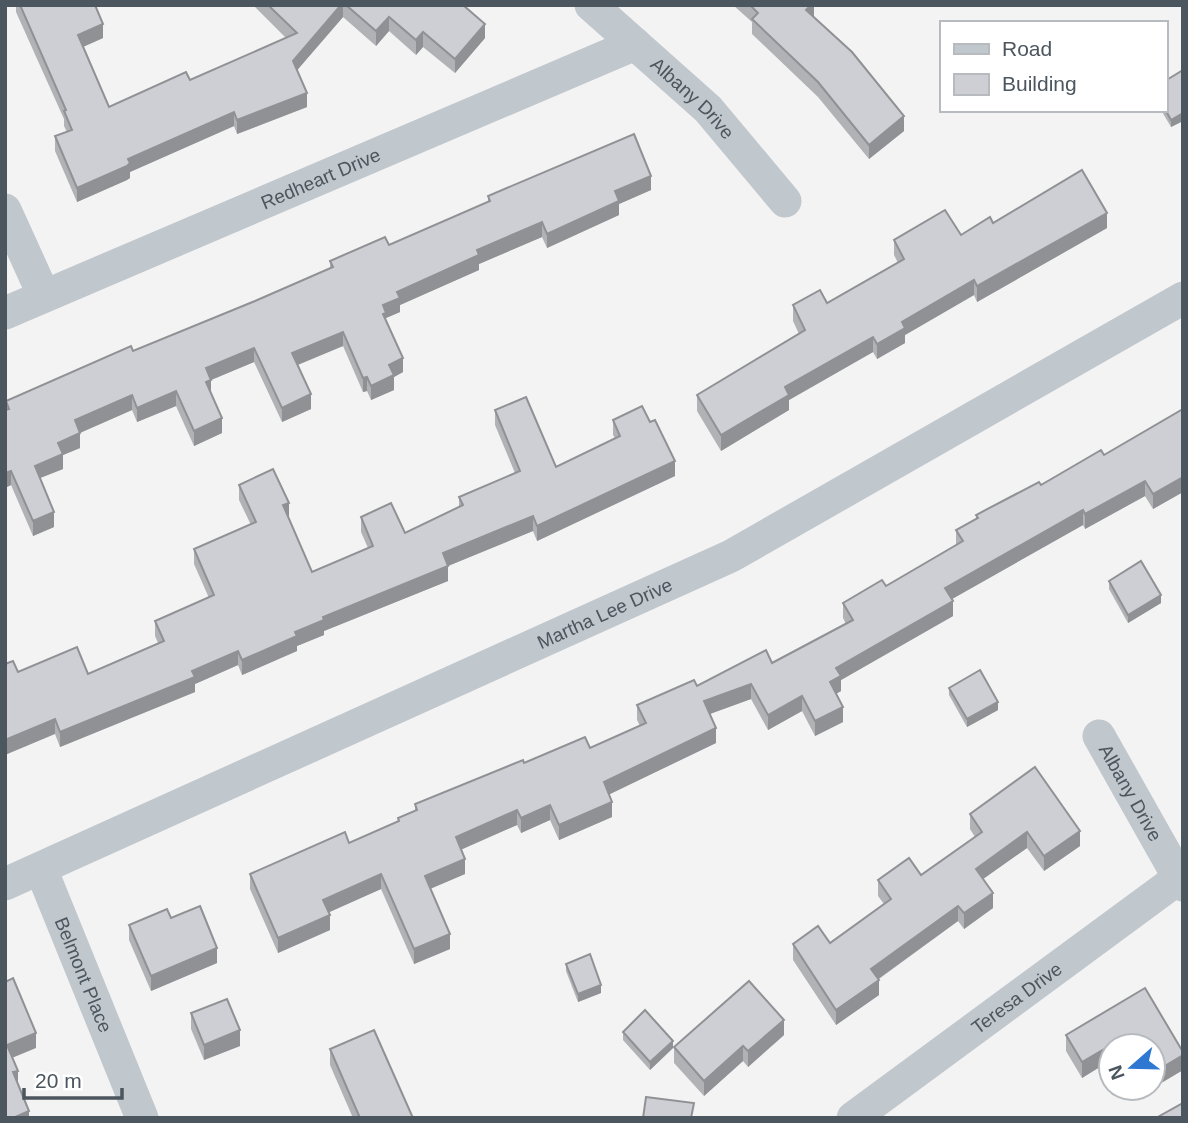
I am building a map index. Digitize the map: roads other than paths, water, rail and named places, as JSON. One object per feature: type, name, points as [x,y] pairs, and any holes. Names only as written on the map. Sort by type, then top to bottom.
[{"type":"street","name":"Albany Drive","points":[[591,5],[708,109],[785,201]]},
{"type":"street","name":"Redheart Drive","points":[[5,313],[635,44]]},
{"type":"street","points":[[5,210],[44,296]]},
{"type":"street","name":"Martha Lee Drive","points":[[5,884],[731,556],[1183,298]]},
{"type":"street","name":"Albany Drive","points":[[1099,736],[1181,881]]},
{"type":"street","name":"Belmont Place","points":[[40,869],[142,1118]]},
{"type":"street","name":"Teresa Drive","points":[[853,1118],[1181,881]]}]
